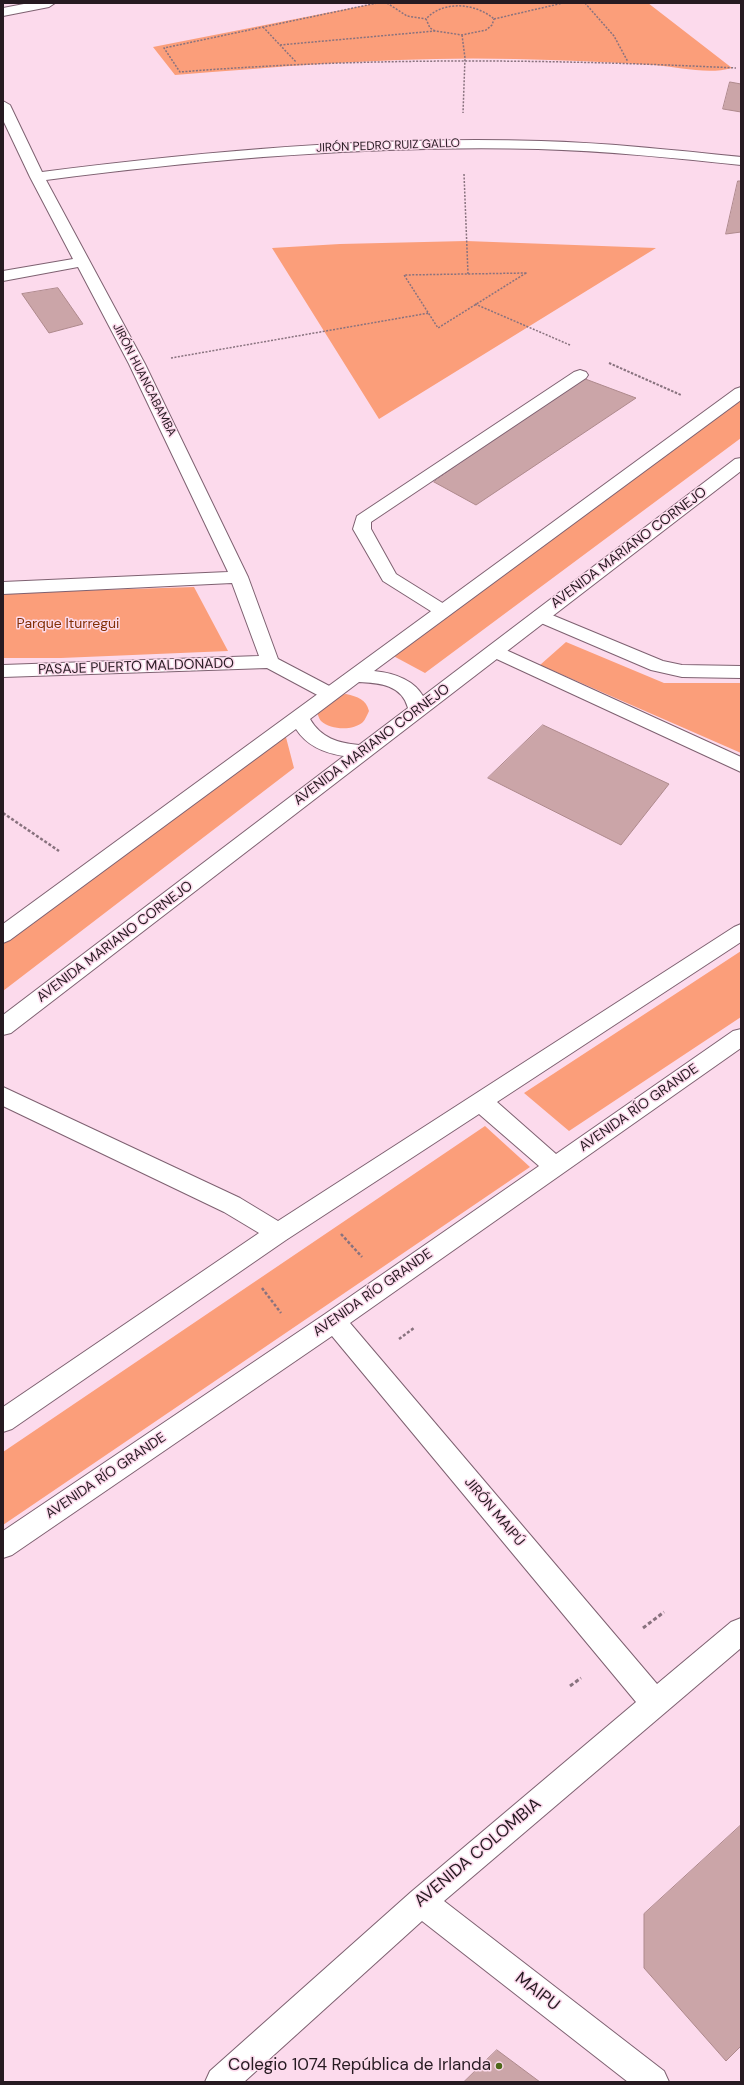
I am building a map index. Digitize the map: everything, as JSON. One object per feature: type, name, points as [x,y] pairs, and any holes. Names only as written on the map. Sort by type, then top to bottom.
[{"type":"street","points":[[3,12],[49,3]]},
{"type":"street","name":"JIRÓN HUANCABAMBA","points":[[3,105],[37,177],[137,364],[240,577],[270,662]]},
{"type":"street","name":"JIRÓN PEDRO RUIZ GALLO","points":[[37,177],[144,162],[250,152],[356,146],[540,145],[615,149],[741,161]]},
{"type":"street","points":[[3,276],[82,262]]},
{"type":"street","points":[[443,611],[389,577],[362,529],[363,520],[580,375]]},
{"type":"street","points":[[3,935],[741,392]]},
{"type":"street","name":"AVENIDA MARIANO CORNEJO","points":[[3,1027],[741,463]]},
{"type":"street","points":[[3,588],[240,577]]},
{"type":"street","points":[[540,616],[658,666],[682,671],[741,672]]},
{"type":"street","points":[[495,651],[741,765]]},
{"type":"street","points":[[270,662],[330,694]]},
{"type":"street","name":"PASAJE PUERTO MALDONADO","points":[[3,671],[270,662]]},
{"type":"street","points":[[354,676],[379,677],[398,684],[412,695],[418,710]]},
{"type":"street","points":[[299,717],[306,731],[320,742],[340,750],[362,752]]},
{"type":"street","points":[[3,1421],[278,1233],[741,932]]},
{"type":"street","name":"AVENIDA RÍO GRANDE","points":[[3,1546],[334,1321],[741,1038]]},
{"type":"street","points":[[3,1096],[232,1205],[278,1233]]},
{"type":"street","points":[[480,1101],[556,1167]]},
{"type":"street","name":"JIRÓN MAIPÚ","points":[[334,1321],[655,1703]]},
{"type":"street","name":"AVENIDA COLOMBIA","points":[[221,2082],[421,1902],[741,1631]]},
{"type":"street","name":"MAIPU","points":[[421,1902],[653,2082]]},
{"type":"path","points":[[377,3],[164,48],[180,72],[296,62],[465,58],[628,62],[736,68]]},
{"type":"path","points":[[387,3],[407,16],[426,19]]},
{"type":"path","points":[[494,19],[562,3]]},
{"type":"path","points":[[585,3],[614,36],[628,62]]},
{"type":"path","points":[[435,31],[430,28],[426,19],[428,14],[454,5],[482,9],[494,19]]},
{"type":"path","points":[[280,45],[435,31],[462,35],[477,33],[492,25],[494,19]]},
{"type":"path","points":[[263,27],[296,62]]},
{"type":"path","points":[[526,273],[438,328],[429,312],[404,275],[526,273]]},
{"type":"path","points":[[137,364],[429,312]]},
{"type":"path","points":[[3,813],[89,872]]},
{"type":"path","points":[[317,1208],[387,1284]]},
{"type":"path","points":[[240,1260],[304,1341]]},
{"type":"path","points":[[397,1340],[414,1328]]},
{"type":"path","points":[[641,1631],[664,1612]]},
{"type":"green space","points":[[377,3],[648,3],[732,68],[703,71],[654,65],[585,61],[473,58],[345,62],[175,75],[153,47]]},
{"type":"green space","points":[[466,241],[656,248],[379,419],[272,248],[340,244]]},
{"type":"green space","points":[[741,392],[741,438],[425,673],[386,652]]},
{"type":"green space","name":"Parque Iturregui","points":[[194,587],[228,651],[61,658],[3,658],[3,593]]},
{"type":"green space","points":[[566,642],[664,683],[741,683],[741,753],[540,665]]},
{"type":"green space","points":[[346,694],[364,701],[368,707],[369,711],[363,722],[354,727],[336,728],[321,721],[316,710],[332,696]]},
{"type":"green space","points":[[282,722],[294,768],[3,991],[3,929]]},
{"type":"green space","points":[[741,951],[741,1017],[569,1131],[524,1093]]},
{"type":"green space","points":[[485,1126],[530,1167],[3,1525],[3,1452]]},
{"type":"building","points":[[730,82],[741,84],[741,112],[723,109]]},
{"type":"building","points":[[738,181],[741,181],[741,232],[726,234]]},
{"type":"building","points":[[58,288],[83,324],[49,333],[22,294]]},
{"type":"building","points":[[580,377],[636,398],[476,505],[434,482]]},
{"type":"building","points":[[543,725],[669,784],[621,845],[488,778]]},
{"type":"building","points":[[741,1825],[741,2046],[726,2061],[644,1968],[644,1914]]},
{"type":"building","name":"Colegio 1074 República de Irlanda","points":[[497,2050],[540,2082],[464,2082]]},
{"type":"place","name":"Colegio 1074 República de Irlanda","points":[[499,2066]]}]
